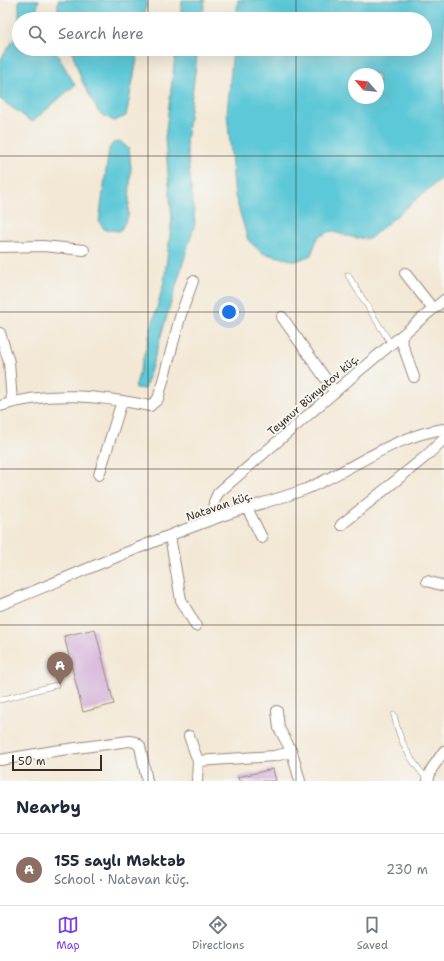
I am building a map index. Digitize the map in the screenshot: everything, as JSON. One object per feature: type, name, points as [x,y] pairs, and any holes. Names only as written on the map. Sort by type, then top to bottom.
[{"type":"street","points":[[0,247],[43,246],[84,250]]},
{"type":"street","points":[[405,273],[433,310]]},
{"type":"street","points":[[0,406],[12,402],[48,397],[80,396],[122,400],[150,406],[158,399],[181,314],[193,281]]},
{"type":"street","name":"Teymur Bünyatov küç.","points":[[216,518],[214,502],[218,493],[444,300]]},
{"type":"street","points":[[282,317],[335,392]]},
{"type":"street","points":[[0,333],[9,362],[12,402]]},
{"type":"street","points":[[400,337],[414,377]]},
{"type":"street","points":[[99,474],[122,400]]},
{"type":"street","name":"Natəvan küç.","points":[[0,605],[216,518],[302,490],[333,478],[360,460],[420,434],[444,429]]},
{"type":"street","points":[[341,525],[425,457],[444,439]]},
{"type":"street","points":[[247,508],[262,538]]},
{"type":"street","points":[[170,536],[181,600],[196,626]]},
{"type":"street","points":[[427,581],[444,586]]},
{"type":"street","points":[[276,711],[279,728],[292,752],[300,781]]},
{"type":"street","points":[[189,736],[198,761],[198,781]]},
{"type":"street","points":[[0,760],[129,741],[135,742],[140,746],[147,781]]},
{"type":"street","points":[[428,780],[431,770],[444,751]]},
{"type":"street","points":[[198,761],[274,756],[292,752]]},
{"type":"lane","points":[[348,275],[391,344]]},
{"type":"lane","points":[[0,700],[56,685]]},
{"type":"lane","points":[[394,715],[397,730],[409,757],[428,780]]},
{"type":"water","points":[[19,0],[39,0],[36,12],[19,12]]},
{"type":"water","points":[[58,0],[147,0],[145,12],[59,12]]},
{"type":"water","points":[[182,0],[205,0],[203,12],[181,12]]},
{"type":"water","points":[[238,0],[444,0],[444,176],[369,239],[355,238],[331,231],[318,237],[311,255],[296,261],[262,253],[248,240],[235,196],[227,113],[232,56],[432,56],[432,12],[237,12]]},
{"type":"water","points":[[12,42],[12,56],[58,56],[75,85],[32,122],[0,99],[0,63],[2,57]]},
{"type":"water","points":[[73,56],[138,56],[126,116],[114,121],[99,113],[82,81]]},
{"type":"water","points":[[175,56],[197,56],[186,141],[195,223],[145,389],[135,388],[164,282],[172,219],[165,138]]},
{"type":"water","points":[[120,141],[129,149],[131,168],[128,217],[120,231],[105,230],[99,222],[109,149],[113,143]]},
{"type":"building","points":[[95,629],[114,704],[83,712],[64,636]]},
{"type":"building","points":[[273,769],[276,781],[239,781],[238,777]]},
{"type":"place","name":"155 saylı Məktəb","points":[[60,685]]}]
